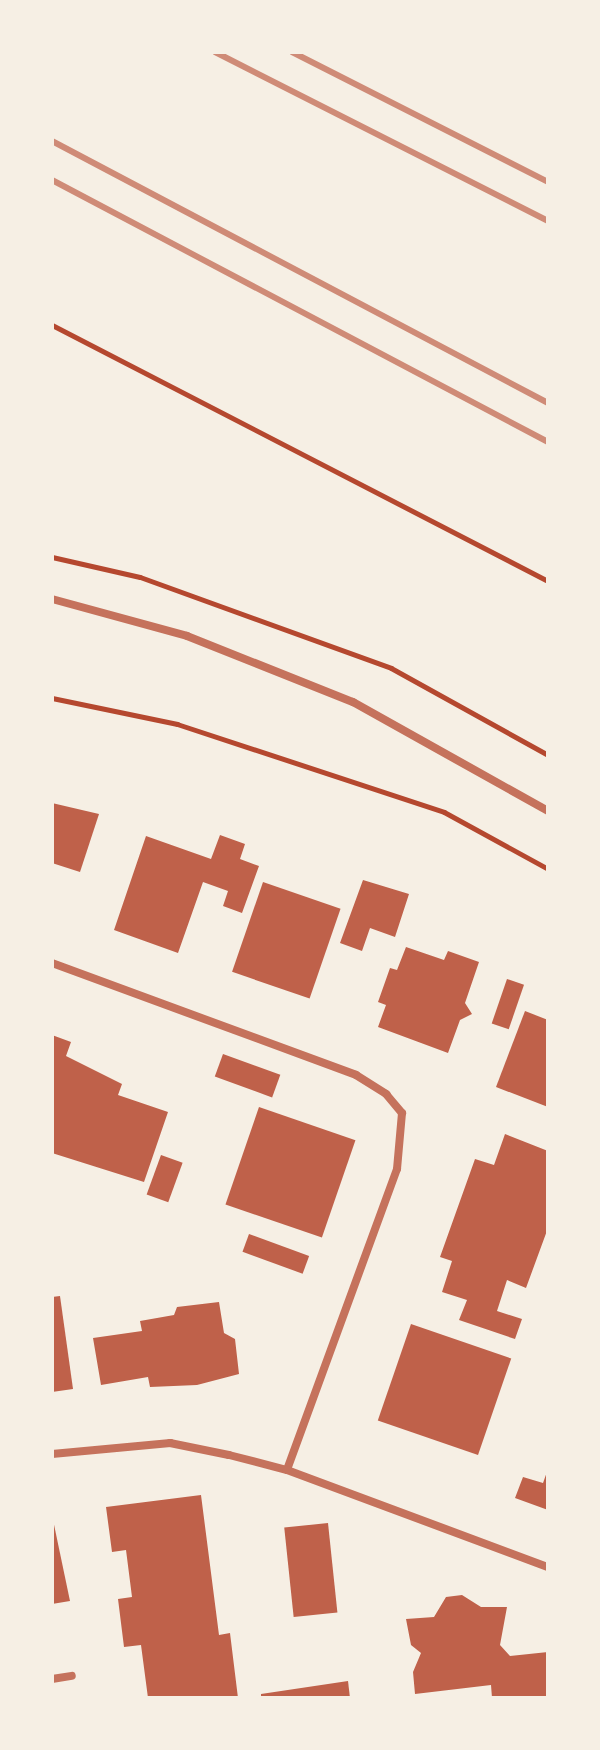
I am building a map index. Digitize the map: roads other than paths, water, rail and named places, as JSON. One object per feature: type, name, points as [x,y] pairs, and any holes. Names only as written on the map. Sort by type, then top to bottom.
[{"type":"street","points":[[52,599],[187,636],[353,702],[548,811]]},
{"type":"street","points":[[52,963],[356,1075],[386,1094],[402,1113],[397,1169],[287,1470]]},
{"type":"street","points":[[52,1454],[170,1443],[287,1470],[548,1567]]},
{"type":"street","points":[[52,1679],[72,1676]]},
{"type":"railway","points":[[215,52],[548,221]]},
{"type":"railway","points":[[292,52],[548,182]]},
{"type":"railway","points":[[52,141],[548,403]]},
{"type":"railway","points":[[52,180],[548,442]]}]
